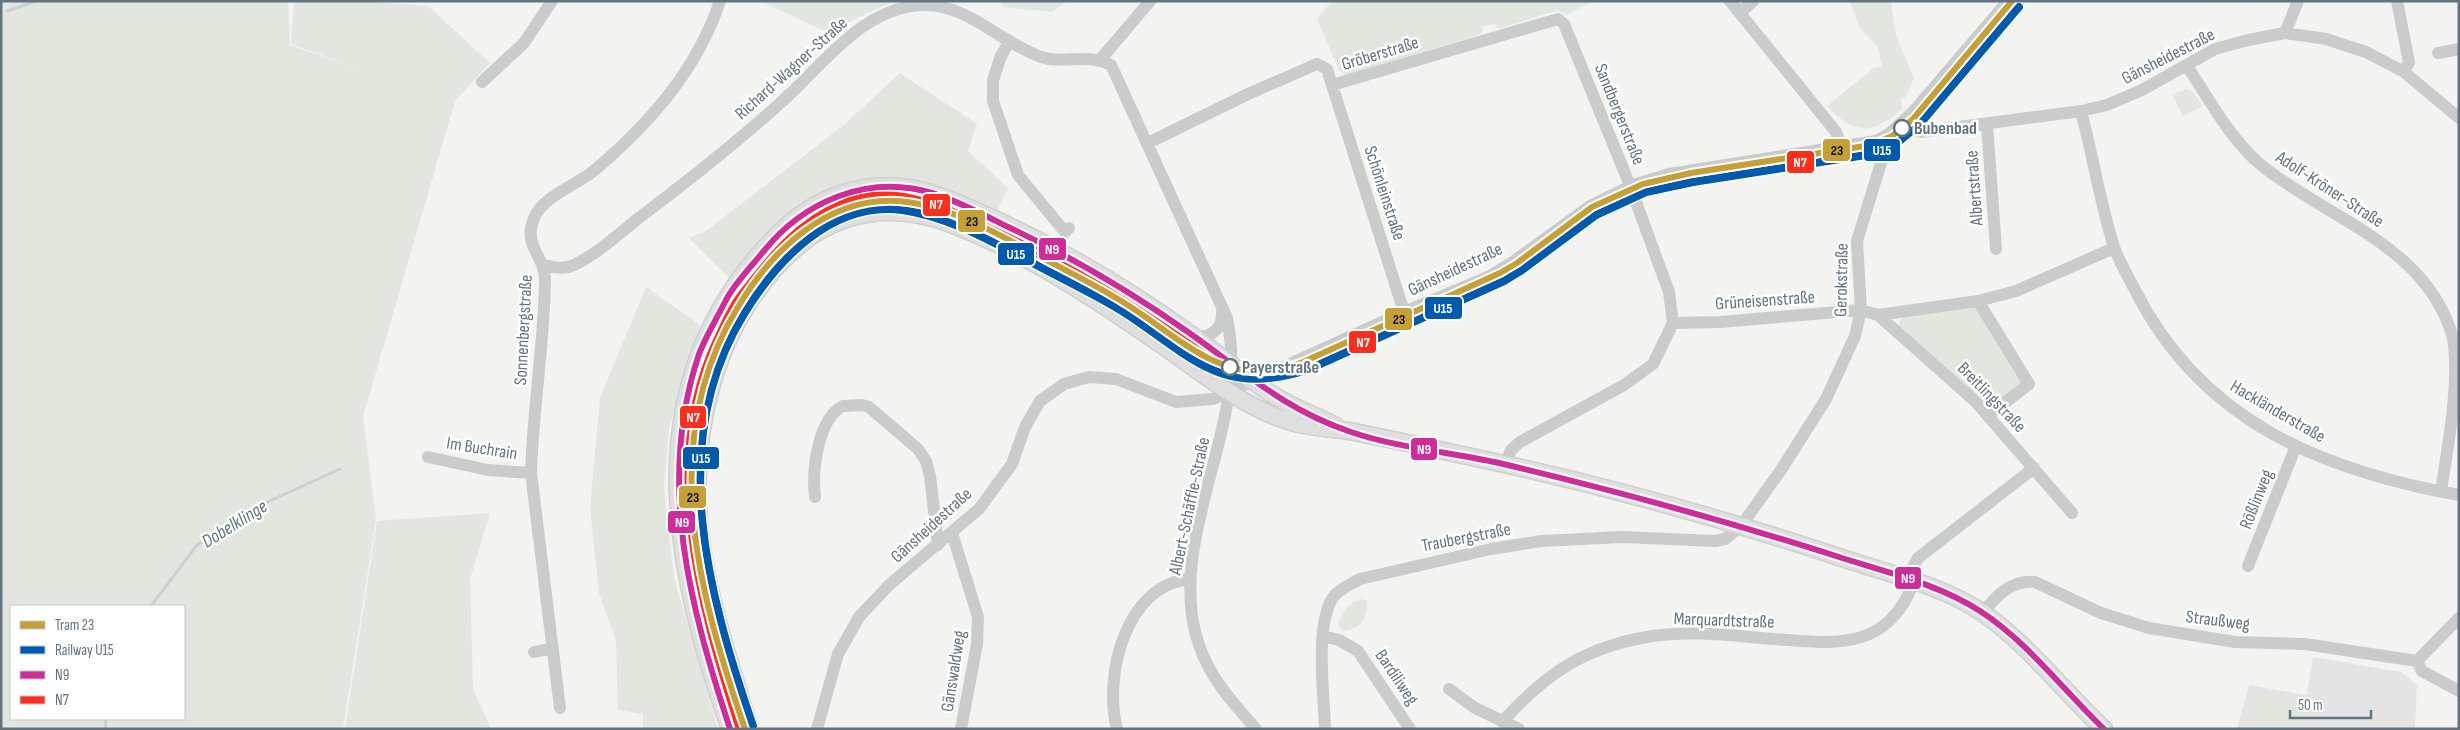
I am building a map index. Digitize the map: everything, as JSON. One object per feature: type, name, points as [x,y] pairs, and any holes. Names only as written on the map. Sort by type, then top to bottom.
[{"type":"main road","points":[[730,729],[705,654],[688,587],[677,503],[679,440],[693,373],[721,308],[757,256],[797,217],[837,195],[865,187],[891,186],[931,193],[964,206],[1053,248],[1123,288],[1287,404],[1347,431]]},
{"type":"main road","points":[[750,729],[725,644],[705,564],[698,503],[700,444],[710,391],[731,334],[748,304],[767,278],[802,243],[835,223],[872,212],[897,211],[937,219],[998,245],[1061,277],[1193,366],[1223,395],[1290,422],[1347,431],[1505,465],[1741,526],[1950,595],[1983,613],[2010,634],[2104,729]]},
{"type":"street","points":[[482,82],[524,43],[552,1]]},
{"type":"street","name":"Sonnenbergstraße","points":[[560,708],[531,473],[532,440],[543,343],[544,265],[535,254],[531,238],[531,226],[537,212],[545,203],[596,169],[656,112],[685,74],[697,54],[720,1]]},
{"type":"street","points":[[1150,1],[1100,60],[1110,65],[1115,72],[1227,318],[1232,364],[1223,395],[1221,413],[1223,427]]},
{"type":"street","points":[[1730,1],[1832,126],[1842,147]]},
{"type":"street","points":[[1740,13],[1753,1]]},
{"type":"street","points":[[1876,141],[1889,134],[1903,122],[2008,1]]},
{"type":"street","points":[[2286,33],[2298,1]]},
{"type":"street","points":[[2397,1],[2409,62],[2404,72]]},
{"type":"street","name":"Richard-Wagner-Straße","points":[[544,265],[554,267],[570,266],[606,243],[700,171],[790,94],[829,54],[856,32],[884,15],[904,7],[924,5],[948,6],[1009,42],[1045,58],[1060,60],[1086,57],[1100,60]]},
{"type":"street","name":"Gröberstraße","points":[[1148,143],[1248,94],[1317,64],[1327,70],[1332,86],[1558,19]]},
{"type":"street","name":"Sandbergerstraße","points":[[1558,19],[1564,24],[1586,75],[1630,186],[1669,292],[1673,323]]},
{"type":"street","name":"Gänsheidestraße","points":[[1903,122],[1912,130],[1921,132],[2081,111],[2107,105],[2142,90],[2215,49],[2248,40],[2286,33],[2326,39],[2366,52],[2404,72],[2459,118]]},
{"type":"street","points":[[1009,42],[1001,56],[991,90],[1013,164],[1024,184],[1065,232],[1069,228]]},
{"type":"street","points":[[2438,54],[2459,49]]},
{"type":"street","name":"Adolf-Kröner-Straße","points":[[2187,66],[2239,142],[2261,165],[2379,242],[2416,271],[2434,296],[2456,338],[2458,381],[2441,491]]},
{"type":"street","name":"Schönleinstraße","points":[[1332,86],[1404,312]]},
{"type":"street","name":"Hackländerstraße","points":[[2081,111],[2114,248],[2154,326],[2186,367],[2222,401],[2296,446],[2344,467],[2385,479],[2459,495]]},
{"type":"street","name":"Albertstraße","points":[[1987,124],[1996,249]]},
{"type":"street","name":"Gänsheidestraße","points":[[817,729],[830,678],[848,632],[889,585],[938,546],[979,509],[1012,464],[1025,427],[1040,401],[1064,384],[1089,377],[1116,379],[1172,401],[1202,401],[1223,395],[1404,312],[1490,276],[1516,260],[1590,206],[1630,186],[1669,174],[1876,141]]},
{"type":"street","name":"Gerokstraße","points":[[1741,526],[1781,470],[1826,399],[1855,336],[1861,310],[1857,241],[1881,163],[1876,141]]},
{"type":"street","name":"Grüneisenstraße","points":[[1673,323],[1720,322],[1861,310],[1878,314],[1978,301],[2016,291],[2114,248]]},
{"type":"street","points":[[1192,335],[1205,336],[1219,328],[1222,317],[1219,297]]},
{"type":"street","points":[[1978,301],[2029,384],[1990,415]]},
{"type":"street","name":"Breitlingstraße","points":[[1878,314],[1990,415],[2072,513]]},
{"type":"street","points":[[1505,465],[1511,450],[1520,442],[1624,385],[1653,364],[1673,323]]},
{"type":"street","points":[[1232,364],[1256,369],[1290,364]]},
{"type":"street","name":"Albert-Schäffle-Straße","points":[[1223,395],[1223,427],[1197,535],[1190,579],[1191,609],[1194,626],[1205,661],[1228,697],[1256,729]]},
{"type":"street","points":[[1202,401],[1214,404],[1221,413]]},
{"type":"street","points":[[815,497],[814,469],[828,422],[844,406],[862,405],[869,407],[918,449],[926,461],[930,476],[938,546]]},
{"type":"street","name":"Rößlinweg","points":[[2248,566],[2296,446]]},
{"type":"street","name":"Im Buchrain","points":[[428,457],[488,470],[531,473]]},
{"type":"street","name":"Marquardtstraße","points":[[1502,722],[1529,693],[1549,676],[1577,660],[1611,646],[1652,636],[1689,633],[1814,642],[1845,642],[1874,632],[1895,616],[1907,599],[1910,581],[1918,558],[2034,468]]},
{"type":"street","name":"Traubergstraße","points":[[1326,729],[1323,636],[1325,615],[1333,598],[1343,588],[1367,576],[1522,544],[1622,537],[1715,541],[1725,539],[1741,526]]},
{"type":"street","name":"Gänswaldweg","points":[[952,533],[978,617],[977,644],[961,729]]},
{"type":"street","points":[[1117,729],[1112,703],[1113,676],[1117,658],[1128,629],[1143,606],[1160,588],[1177,580],[1190,579]]},
{"type":"street","name":"Straußweg","points":[[1983,613],[1999,593],[2025,581],[2036,582],[2101,613],[2149,628],[2234,642],[2305,644],[2417,661]]},
{"type":"street","points":[[2459,618],[2417,661],[2422,672],[2459,692]]},
{"type":"street","name":"Bardiliweg","points":[[1323,636],[1339,640],[1358,651],[1410,729]]},
{"type":"street","points":[[534,652],[553,648]]},
{"type":"street","points":[[1449,689],[1475,708],[1519,729]]},
{"type":"shaded area","points":[[1,1],[288,1],[290,45],[369,72],[291,44],[294,1],[360,1],[428,6],[490,63],[455,101],[363,417],[376,519],[343,729],[1,729]]},
{"type":"shaded area","points":[[766,1],[894,1],[827,32],[764,3]]},
{"type":"shaded area","points":[[1002,1],[1068,1],[1052,12],[1003,7]]},
{"type":"shaded area","points":[[1332,1],[1593,1],[1566,15],[1558,10],[1501,28],[1495,24],[1483,26],[1482,32],[1478,35],[1346,75],[1339,70],[1317,19]]},
{"type":"shaded area","points":[[1850,1],[1891,1],[1896,36],[1914,78],[1905,98],[1901,97],[1902,109],[1892,118],[1873,127],[1855,127],[1837,116],[1827,106],[1874,68],[1882,66],[1878,47],[1860,28]]},
{"type":"shaded area","points":[[900,73],[977,124],[968,151],[1008,188],[997,211],[940,186],[874,177],[833,188],[782,220],[729,278],[689,238],[706,231],[845,124]]},
{"type":"shaded area","points":[[2186,89],[2193,92],[2203,106],[2183,116],[2172,95]]},
{"type":"shaded area","points":[[870,192],[921,196],[1032,243],[1131,302],[1203,351],[1199,356],[1121,303],[1099,291],[1097,294],[1029,253],[871,206],[759,279],[695,452],[725,664],[720,666],[743,729],[736,729],[716,673],[687,547],[684,442],[702,363],[727,309],[785,236],[827,206]]},
{"type":"shaded area","points":[[646,287],[700,325],[669,428],[664,488],[674,578],[718,729],[643,729],[643,714],[618,710],[616,641],[599,593],[590,508],[600,398]]},
{"type":"shaded area","points":[[1978,301],[2029,384],[1989,415],[1897,331],[1900,320],[1907,310]]},
{"type":"shaded area","points":[[490,513],[470,579],[473,689],[491,729],[345,729],[377,521]]},
{"type":"shaded area","points":[[1361,599],[1367,601],[1365,618],[1354,629],[1342,630],[1338,623],[1346,608]]},
{"type":"shaded area","points":[[2313,657],[2401,672],[2417,685],[2415,729],[2237,729],[2249,685],[2307,695]]},
{"type":"shaded area","points":[[2254,696],[2303,699],[2301,728],[2252,725]]},
{"type":"waterway","points":[[7,11],[37,1]]},
{"type":"waterway","name":"Dobelklinge","points":[[152,605],[197,545],[263,504],[340,469]]},
{"type":"waterway","name":"Dobelklinge","points":[[105,729],[106,720]]},
{"type":"tram line","name":"23","points":[[745,729],[713,624],[701,570],[693,516],[692,463],[698,410],[713,358],[738,307],[767,266],[785,247],[804,231],[825,218],[848,208],[872,202],[898,201],[933,207],[967,219],[1102,290],[1143,315],[1196,352],[1235,368],[1255,371],[1277,370],[1303,362],[1500,273],[1517,263],[1592,207],[1643,184],[1691,173],[1871,145],[1892,136],[1913,119],[2012,1]]},
{"type":"rail line","name":"U15","points":[[753,726],[721,624],[710,572],[702,519],[700,466],[706,414],[720,363],[744,314],[757,294],[790,255],[809,238],[830,225],[852,215],[876,210],[902,210],[934,217],[981,237],[1098,297],[1122,311],[1187,356],[1207,367],[1227,375],[1250,379],[1276,377],[1307,370],[1504,281],[1522,270],[1596,215],[1646,192],[1693,182],[1872,154],[1897,143],[1919,125],[2019,7]]},
{"type":"transit line","name":"N7","points":[[738,726],[723,679],[699,582],[691,532],[687,483],[690,433],[699,385],[717,338],[733,305],[784,242],[824,212],[855,199],[880,195],[904,196],[941,206],[1021,243],[1101,286],[1139,309],[1229,373],[1236,376],[1253,378],[1278,376],[1294,372],[1494,284],[1595,214],[1633,194],[1671,183],[1880,149],[1894,141],[1920,118],[2015,7]]},
{"type":"transit line","name":"N9","points":[[730,729],[702,637],[691,590],[683,543],[679,496],[680,449],[686,402],[699,354],[726,300],[743,276],[779,234],[817,206],[839,196],[861,190],[884,187],[908,188],[942,196],[970,208],[1100,275],[1188,332],[1265,388],[1327,423],[1369,437],[1406,446],[1499,463],[1670,507],[1755,531],[1947,593],[1980,611],[2014,637],[2104,729]]},
{"type":"place","name":"Bubenbad","points":[[1902,128]]},
{"type":"place","name":"Payerstraße","points":[[1230,367]]}]
